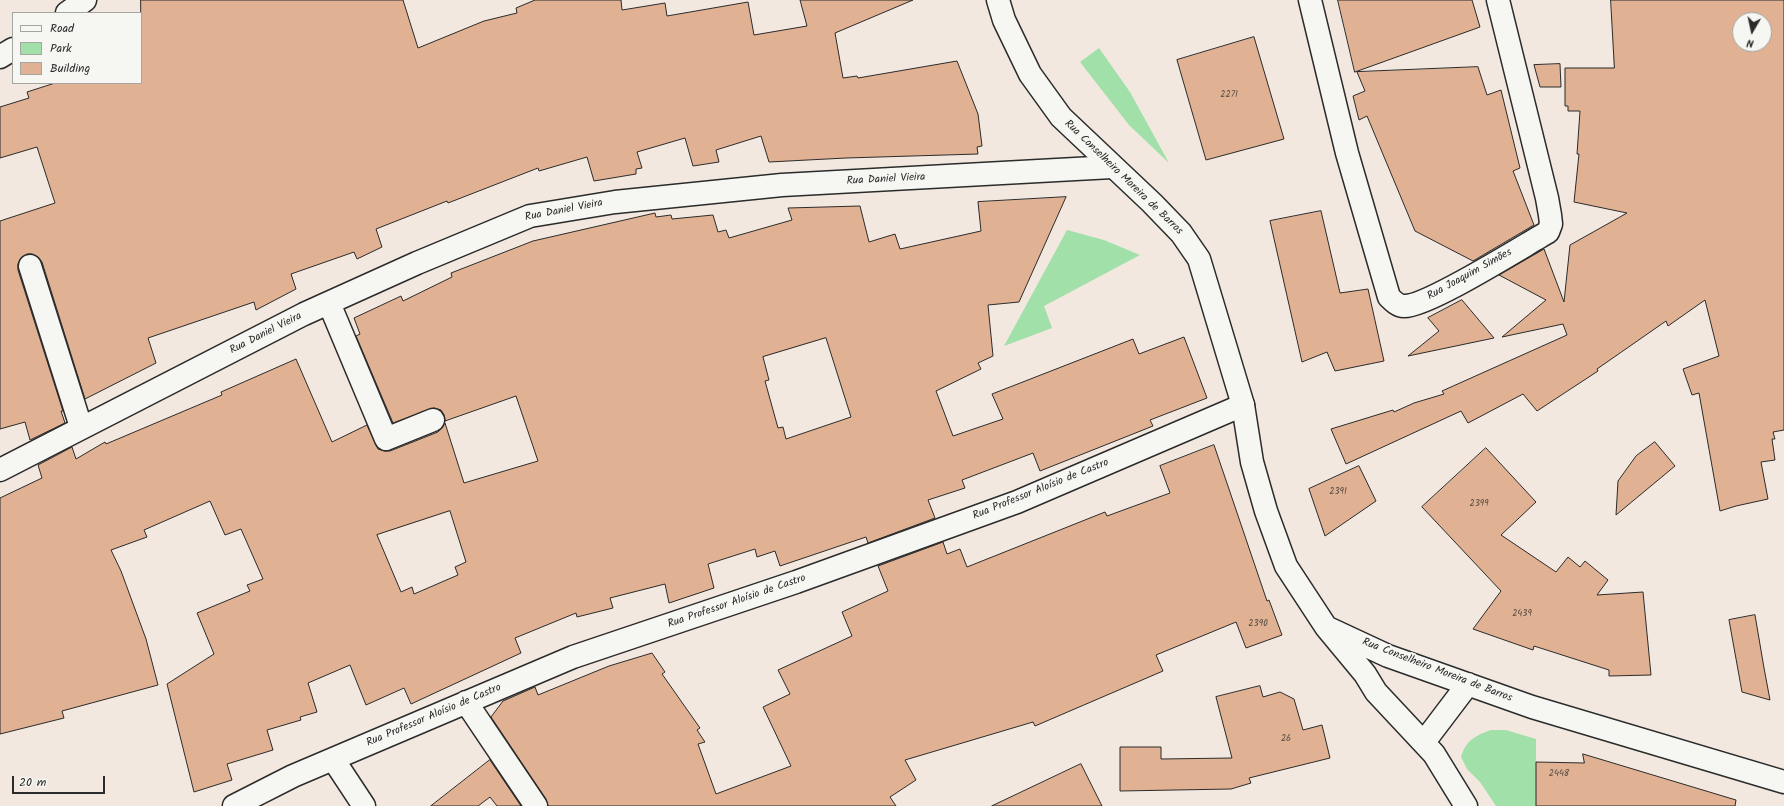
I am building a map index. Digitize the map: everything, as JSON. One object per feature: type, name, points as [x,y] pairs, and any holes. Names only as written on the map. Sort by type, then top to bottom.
[{"type":"street","points":[[68,12],[86,0]]},
{"type":"street","name":"Rua Conselheiro Moreira de Barros","points":[[998,0],[1004,20],[1030,74],[1061,117],[1112,167],[1152,203],[1181,233],[1199,259],[1243,405],[1252,462],[1266,511],[1286,566],[1326,627],[1388,656],[1532,707],[1784,782]]},
{"type":"street","name":"Rua Joaquim Simões","points":[[1310,0],[1347,153],[1389,296],[1396,303],[1404,306],[1429,299],[1548,232],[1551,224],[1547,198],[1498,0]]},
{"type":"street","points":[[0,57],[12,50]]},
{"type":"street","name":"Rua Daniel Vieira","points":[[0,470],[81,427],[329,303],[417,263],[530,216],[615,202],[782,185],[1112,167]]},
{"type":"street","points":[[30,266],[81,427]]},
{"type":"street","points":[[329,303],[386,440],[433,420]]},
{"type":"street","name":"Rua Professor Aloísio de Castro","points":[[234,806],[293,776],[573,657],[796,582],[1016,502],[1243,405]]},
{"type":"street","points":[[1326,627],[1365,674],[1376,692],[1434,754],[1466,806]]},
{"type":"street","points":[[1424,742],[1468,684]]},
{"type":"street","points":[[466,702],[536,806]]},
{"type":"street","points":[[333,759],[364,806]]},
{"type":"green space","points":[[1099,48],[1130,92],[1169,163],[1129,125],[1080,62]]},
{"type":"green space","points":[[1067,230],[1104,240],[1140,255],[1044,306],[1052,328],[1004,346]]},
{"type":"green space","points":[[1491,730],[1506,730],[1536,739],[1536,806],[1496,806],[1480,782],[1467,769],[1461,757],[1466,746],[1472,739]]},
{"type":"building","points":[[141,0],[403,0],[418,48],[484,21],[517,13],[516,8],[535,0],[621,0],[622,10],[665,3],[667,16],[748,2],[754,35],[807,26],[800,0],[913,0],[835,33],[843,78],[857,76],[858,78],[957,61],[978,114],[982,146],[977,147],[978,154],[769,162],[761,136],[716,150],[719,162],[693,166],[685,138],[637,152],[642,168],[636,169],[636,174],[594,181],[587,157],[539,171],[538,168],[376,229],[382,247],[357,259],[354,252],[291,274],[296,289],[256,310],[254,302],[148,338],[156,363],[85,399],[42,262],[38,257],[32,254],[27,254],[21,258],[18,264],[18,270],[63,411],[61,411],[65,423],[30,440],[25,422],[0,429],[0,221],[55,203],[37,147],[0,158],[0,107],[29,98],[27,92],[52,84],[142,84]]},
{"type":"building","points":[[1338,0],[1472,0],[1480,27],[1355,72]]},
{"type":"building","points":[[1611,0],[1784,0],[1784,430],[1773,432],[1775,439],[1772,439],[1775,460],[1761,462],[1768,499],[1720,511],[1699,393],[1692,395],[1683,369],[1719,356],[1705,300],[1668,326],[1666,321],[1597,369],[1598,371],[1537,411],[1523,394],[1468,423],[1461,411],[1346,464],[1331,429],[1393,410],[1394,412],[1414,403],[1444,394],[1442,391],[1567,335],[1563,324],[1502,337],[1546,300],[1499,275],[1544,249],[1564,302],[1570,245],[1627,213],[1574,202],[1579,154],[1577,154],[1580,111],[1568,111],[1568,106],[1565,106],[1565,68],[1614,68]]},
{"type":"building","points":[[1254,37],[1284,139],[1206,160],[1177,60]]},
{"type":"building","points":[[1560,64],[1561,87],[1540,87],[1534,65]]},
{"type":"building","points":[[1478,67],[1487,95],[1501,90],[1520,168],[1513,171],[1534,225],[1473,261],[1415,231],[1367,116],[1359,120],[1353,96],[1365,91],[1357,72]]},
{"type":"building","points":[[1066,197],[1019,302],[988,305],[993,356],[978,363],[981,369],[936,391],[953,436],[1003,419],[992,394],[1133,339],[1139,354],[1184,337],[1207,398],[1150,420],[1153,426],[1040,471],[1033,453],[962,480],[965,488],[928,500],[935,518],[868,543],[866,537],[780,566],[775,551],[757,557],[755,549],[708,564],[714,588],[669,603],[665,584],[610,598],[613,608],[577,617],[576,613],[515,638],[521,653],[411,704],[404,688],[366,705],[350,665],[308,683],[317,712],[300,717],[301,720],[267,730],[273,750],[227,764],[232,780],[194,792],[167,684],[214,654],[197,613],[250,591],[247,585],[263,579],[241,529],[225,535],[210,501],[144,530],[147,537],[111,550],[121,571],[146,639],[158,685],[62,711],[64,718],[0,734],[0,498],[42,478],[38,465],[72,447],[76,459],[105,442],[106,444],[222,395],[221,392],[296,359],[332,442],[367,425],[378,449],[390,451],[438,432],[445,423],[464,483],[538,461],[516,396],[445,421],[441,410],[434,408],[393,423],[356,336],[360,334],[354,318],[401,296],[403,301],[452,277],[451,273],[533,241],[655,213],[656,217],[671,215],[672,219],[713,215],[718,232],[726,230],[729,238],[792,220],[788,208],[860,206],[869,242],[895,234],[900,249],[981,231],[978,202]],"holes":[[[826,338],[851,417],[786,439],[783,427],[778,428],[765,381],[769,380],[763,357]],[[450,511],[466,562],[455,567],[458,575],[414,594],[412,587],[401,592],[377,535]]]},
{"type":"building","points":[[1321,211],[1340,293],[1368,289],[1384,361],[1335,371],[1327,352],[1302,362],[1270,221]]},
{"type":"building","points":[[1462,300],[1494,338],[1408,356],[1439,331],[1428,318]]},
{"type":"building","points":[[1655,442],[1675,466],[1616,515],[1618,481],[1636,456]]},
{"type":"building","points":[[1214,445],[1267,601],[1269,600],[1282,635],[1246,648],[1236,622],[1156,655],[1163,671],[1035,726],[1033,722],[905,760],[916,780],[890,797],[896,806],[548,806],[546,799],[491,717],[503,701],[535,687],[538,695],[609,666],[652,653],[665,672],[662,674],[700,728],[697,730],[705,742],[698,744],[716,794],[791,766],[763,707],[790,694],[778,670],[852,636],[842,612],[888,591],[878,566],[943,542],[947,554],[960,549],[967,567],[1105,512],[1107,516],[1170,493],[1160,466]]},
{"type":"building","points":[[1486,448],[1536,502],[1501,535],[1556,572],[1568,557],[1580,567],[1585,561],[1608,580],[1597,595],[1643,592],[1651,675],[1609,676],[1609,670],[1534,646],[1533,650],[1473,629],[1501,591],[1422,507]]},
{"type":"building","points":[[1359,466],[1376,501],[1325,536],[1309,489]]},
{"type":"building","points":[[1755,615],[1770,700],[1742,692],[1729,620]]},
{"type":"building","points":[[1260,686],[1263,697],[1280,692],[1294,699],[1303,730],[1322,725],[1330,758],[1249,778],[1251,783],[1231,789],[1120,791],[1120,747],[1161,747],[1161,759],[1232,758],[1216,697]]},
{"type":"building","points":[[1583,754],[1736,800],[1735,806],[1536,806],[1536,762],[1584,763]]},
{"type":"building","points":[[490,760],[521,806],[497,806],[490,797],[478,806],[431,806]]},
{"type":"building","points":[[1081,764],[1102,806],[992,806]]}]
